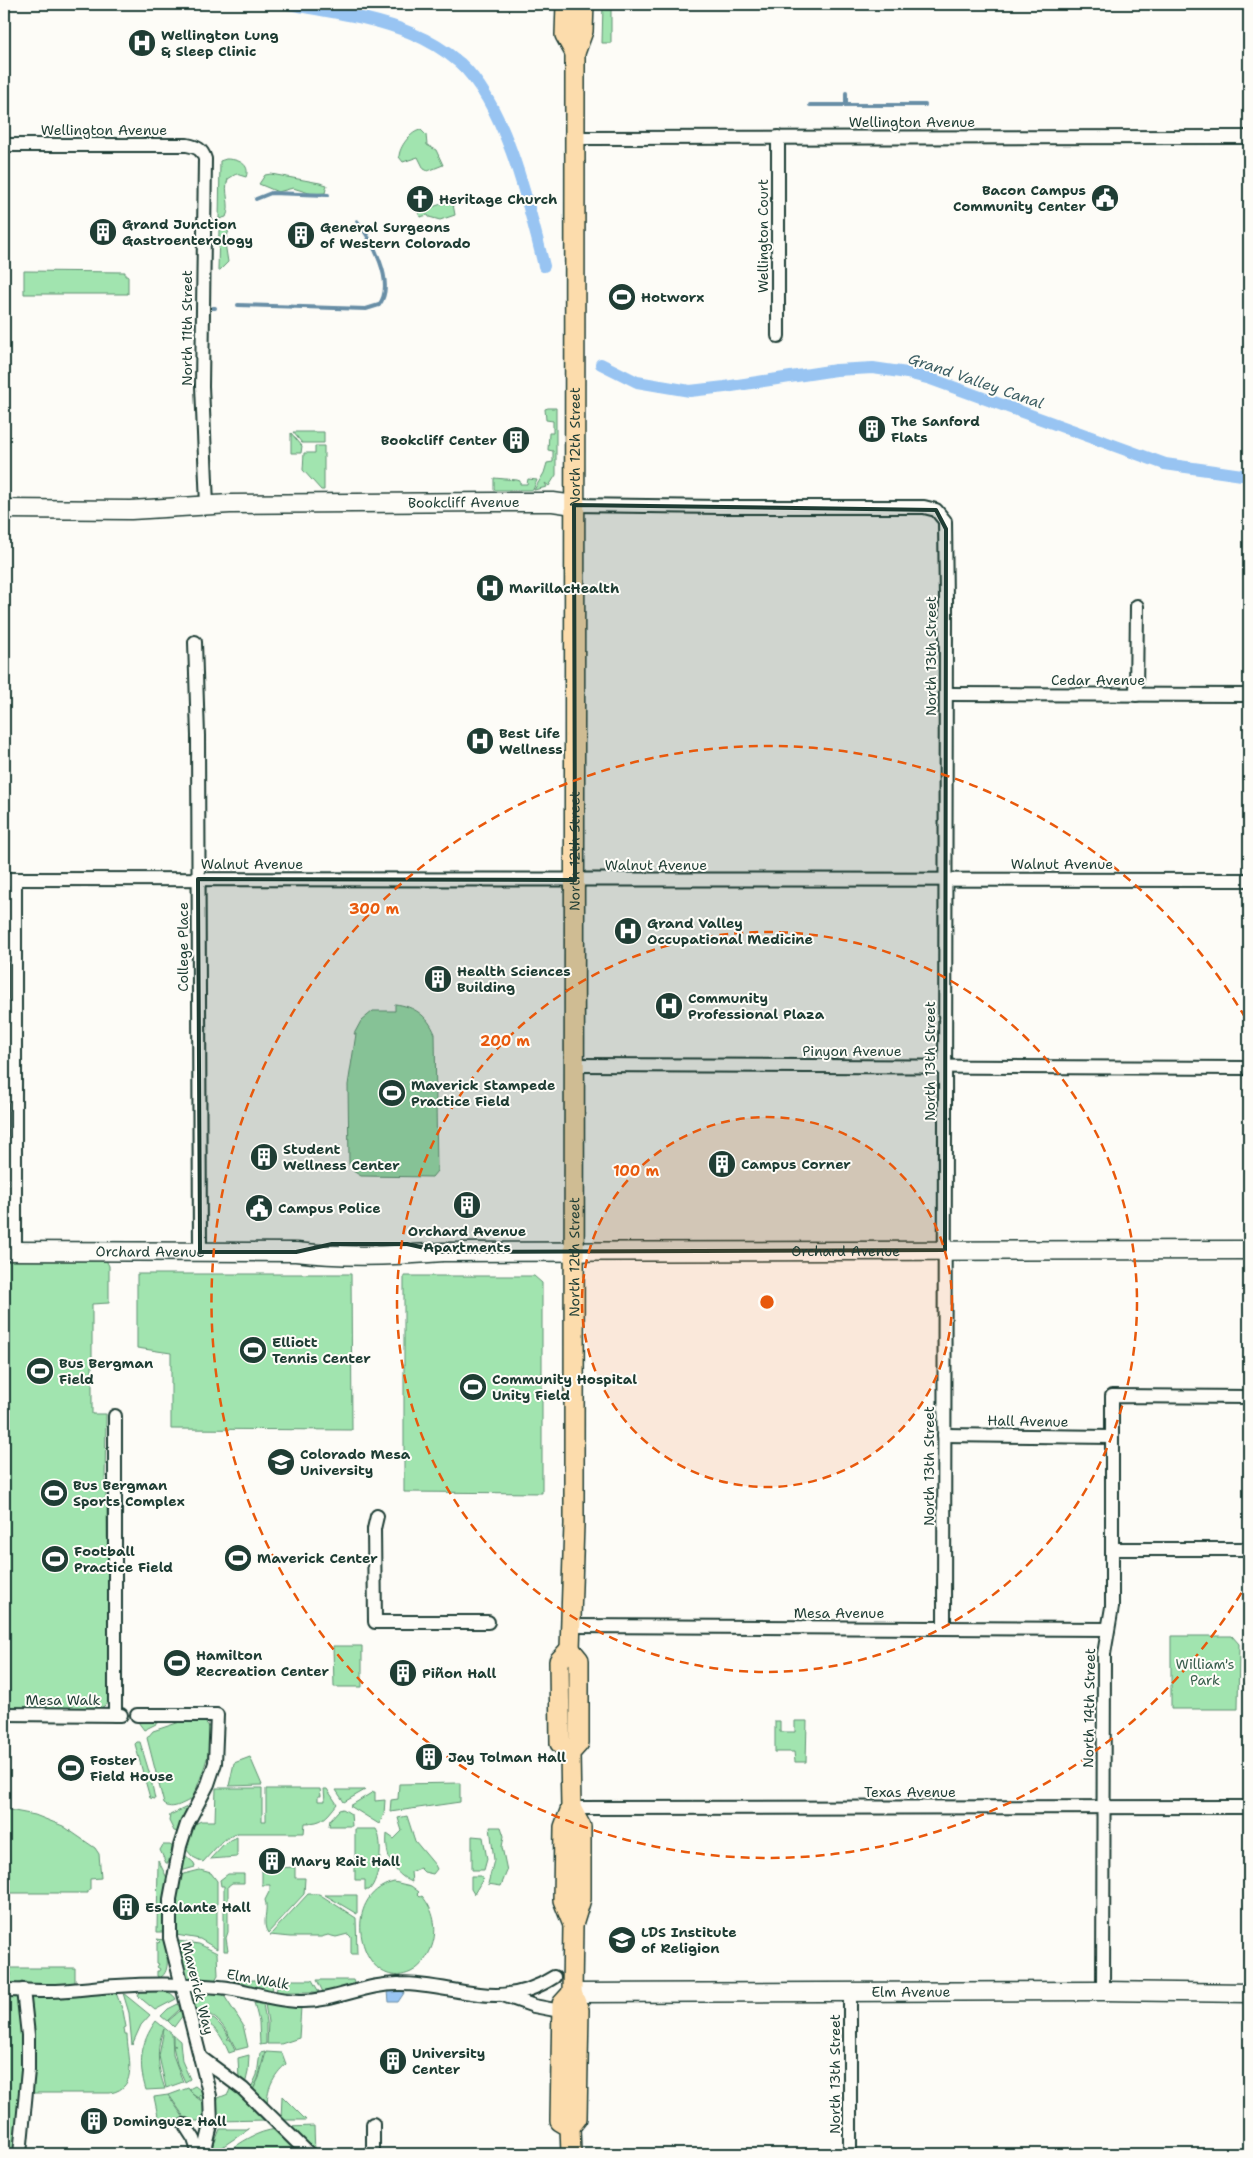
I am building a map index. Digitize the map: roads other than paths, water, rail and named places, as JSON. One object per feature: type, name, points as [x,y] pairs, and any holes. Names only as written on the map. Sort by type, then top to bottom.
[{"type":"main road","name":"North 12th Street","points":[[566,4],[565,35],[575,53]]},
{"type":"main road","name":"North 12th Street","points":[[571,2154],[570,2127],[577,2118],[579,2010],[572,1993],[573,1925],[563,1900],[564,1827],[571,1808],[570,1752],[579,1743],[579,1660],[570,1650],[570,1626],[574,1524],[575,53],[584,31],[584,4]]},
{"type":"street","name":"Wellington Avenue","points":[[575,138],[1249,137]]},
{"type":"street","name":"Wellington Court","points":[[778,138],[778,336]]},
{"type":"street","name":"Wellington Avenue","points":[[4,145],[187,145],[197,146],[203,152]]},
{"type":"street","name":"North 11th Street","points":[[203,152],[205,159],[202,386],[207,504]]},
{"type":"street","name":"Bookcliff Avenue","points":[[4,509],[131,510],[207,504],[496,502],[720,507],[924,507]]},
{"type":"street","name":"North 13th Street","points":[[924,507],[936,510],[943,517],[946,529],[944,1628]]},
{"type":"street","points":[[1136,606],[1136,695]]},
{"type":"street","name":"College Place","points":[[195,642],[200,1252]]},
{"type":"street","name":"Cedar Avenue","points":[[946,694],[1249,695]]},
{"type":"street","name":"Walnut Avenue","points":[[9,879],[1249,880]]},
{"type":"street","points":[[9,879],[10,1251]]},
{"type":"street","name":"Pinyon Avenue","points":[[574,1065],[1249,1068]]},
{"type":"street","name":"Orchard Avenue","points":[[10,1251],[296,1252],[324,1256],[408,1255],[443,1252],[1249,1250]]},
{"type":"street","name":"North 14th Street","points":[[1102,1991],[1104,1654],[1112,1607],[1112,1396],[1249,1397]]},
{"type":"street","name":"Mesa Walk","points":[[4,1714],[118,1715],[115,1416]]},
{"type":"street","name":"Hall Avenue","points":[[944,1435],[1112,1437]]},
{"type":"street","points":[[377,1516],[374,1529],[376,1622],[488,1622]]},
{"type":"street","points":[[1112,1549],[1249,1549]]},
{"type":"street","name":"Mesa Avenue","points":[[570,1626],[1108,1629]]},
{"type":"street","name":"Maverick Way","points":[[137,1715],[218,1715],[215,1763],[208,1784],[187,1824],[178,1855],[170,1899],[170,1938],[210,2096],[210,2125],[204,2154]]},
{"type":"street","name":"Texas Avenue","points":[[571,1808],[1249,1807]]},
{"type":"street","name":"Elm Walk","points":[[4,1990],[182,1986],[239,1990],[272,1999],[301,2001],[325,1999],[398,1983],[437,1986],[488,1997],[530,1989],[554,1977]]},
{"type":"street","points":[[20,2154],[28,2070],[28,2035],[23,1990]]},
{"type":"street","name":"Elm Avenue","points":[[572,1993],[1102,1991],[1249,1993]]},
{"type":"street","name":"North 13th Street","points":[[850,1993],[850,2154]]},
{"type":"street","name":"Elm Walk","points":[[503,1995],[534,2006],[555,2010]]},
{"type":"street","points":[[200,2057],[232,2079],[309,2154]]},
{"type":"street","points":[[373,2124],[374,2154]]},
{"type":"street","points":[[185,2125],[194,2139],[199,2154]]},
{"type":"water","points":[[406,1990],[398,2002],[389,2002],[388,1991]]},
{"type":"waterway","points":[[289,4],[351,15],[396,27],[430,42],[460,63],[476,81],[503,130],[523,186],[544,266]]},
{"type":"waterway","points":[[846,93],[846,105]]},
{"type":"waterway","points":[[810,105],[925,105]]},
{"type":"waterway","points":[[256,199],[271,193],[328,195]]},
{"type":"waterway","points":[[238,305],[366,309],[379,305],[384,296],[385,285],[380,262],[369,239],[357,221]]},
{"type":"waterway","name":"Grand Valley Canal","points":[[601,364],[637,382],[690,391],[836,370],[873,368],[907,373],[931,379],[1165,464],[1249,476]]},
{"type":"place","name":"Wellington Lung & Sleep Clinic","points":[[142,43]]},
{"type":"place","name":"Bacon Campus Community Center","points":[[1105,198]]},
{"type":"place","name":"Heritage Church","points":[[420,199]]},
{"type":"place","name":"Grand Junction Gastroenterology","points":[[103,232]]},
{"type":"place","name":"General Surgeons of Western Colorado","points":[[301,235]]},
{"type":"place","name":"Hotworx","points":[[622,297]]},
{"type":"place","name":"The Sanford Flats","points":[[872,429]]},
{"type":"place","name":"Bookcliff Center","points":[[516,440]]},
{"type":"place","name":"MarillacHealth","points":[[490,588]]},
{"type":"place","name":"Best Life Wellness","points":[[480,741]]},
{"type":"place","name":"Grand Valley Occupational Medicine","points":[[628,931]]},
{"type":"place","name":"Health Sciences Building","points":[[438,979]]},
{"type":"place","name":"Community Professional Plaza","points":[[669,1006]]},
{"type":"place","name":"Maverick Stampede Practice Field","points":[[392,1093]]},
{"type":"place","name":"Student Wellness Center","points":[[264,1157]]},
{"type":"place","name":"Campus Corner","points":[[722,1164]]},
{"type":"place","name":"Orchard Avenue Apartments","points":[[467,1205]]},
{"type":"place","name":"Campus Police","points":[[259,1208]]},
{"type":"place","name":"Elliott Tennis Center","points":[[253,1350]]},
{"type":"place","name":"Bus Bergman Field","points":[[40,1371]]},
{"type":"place","name":"Community Hospital Unity Field","points":[[473,1387]]},
{"type":"place","name":"Colorado Mesa University","points":[[281,1462]]},
{"type":"place","name":"Bus Bergman Sports Complex","points":[[54,1493]]},
{"type":"place","name":"Maverick Center","points":[[238,1558]]},
{"type":"place","name":"Football Practice Field","points":[[55,1559]]},
{"type":"place","name":"Hamilton Recreation Center","points":[[177,1663]]},
{"type":"place","name":"Piñon Hall","points":[[403,1673]]},
{"type":"place","name":"Jay Tolman Hall","points":[[429,1757]]},
{"type":"place","name":"Foster Field House","points":[[71,1768]]},
{"type":"place","name":"Mary Rait Hall","points":[[272,1861]]},
{"type":"place","name":"Escalante Hall","points":[[126,1907]]},
{"type":"place","name":"LDS Institute of Religion","points":[[622,1940]]},
{"type":"place","name":"University Center","points":[[393,2061]]},
{"type":"place","name":"Dominguez Hall","points":[[94,2121]]},
{"type":"park label","name":"William's Park","points":[[1205,1672]]}]
